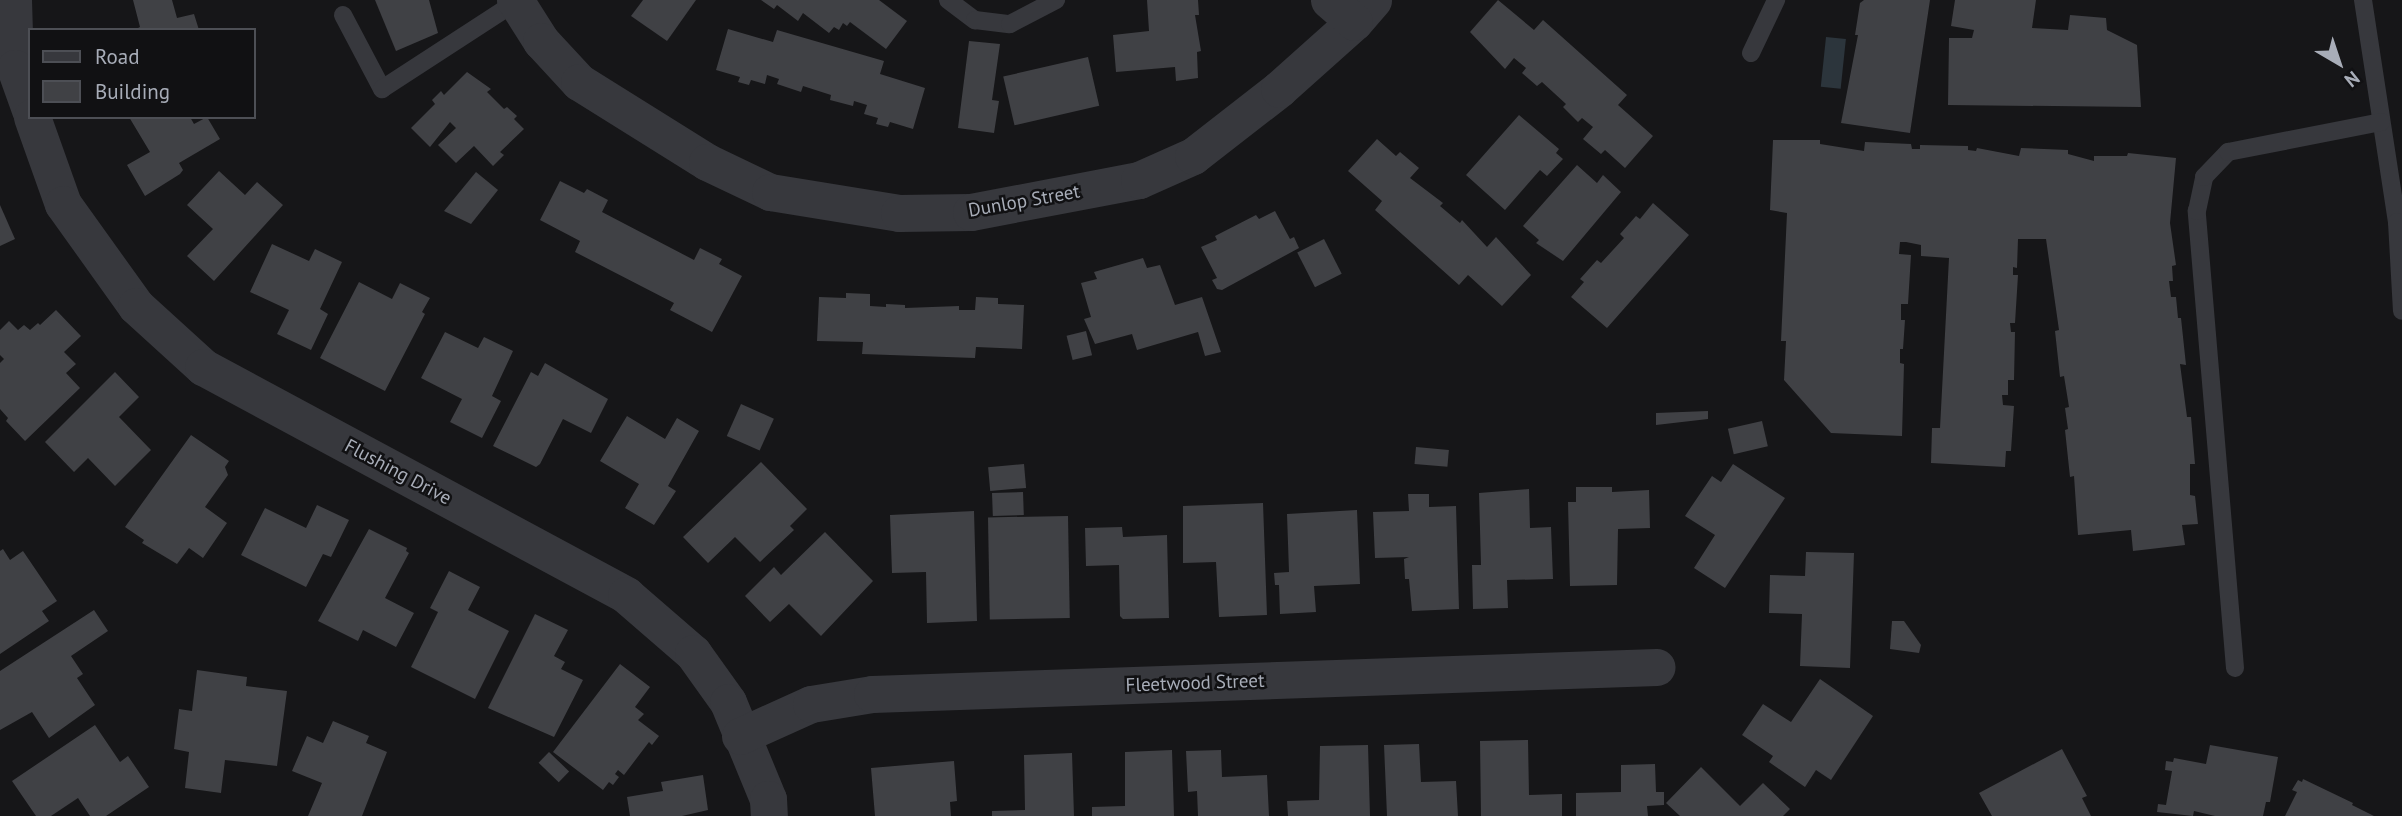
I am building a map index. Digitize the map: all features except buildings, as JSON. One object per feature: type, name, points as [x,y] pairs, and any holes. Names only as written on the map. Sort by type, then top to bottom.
[{"type":"street","points":[[13,0],[15,68],[28,104]]},
{"type":"street","name":"Dunlop Street","points":[[515,1],[541,41],[579,82],[707,162],[770,192],[899,213],[971,212],[1139,180],[1193,156],[1279,89],[1352,7]]},
{"type":"street","name":"Flushing Drive","points":[[33,119],[63,204],[136,306],[204,367],[626,595],[693,653],[728,702],[768,799],[769,816]]},
{"type":"street","name":"Fleetwood Street","points":[[740,736],[811,704],[872,694],[1657,667]]},
{"type":"lane","points":[[948,0],[975,20],[1010,24],[1056,0]]},
{"type":"lane","points":[[1751,53],[1776,0]]},
{"type":"lane","points":[[2362,0],[2397,222],[2402,311]]},
{"type":"lane","points":[[343,15],[382,89],[515,1]]},
{"type":"lane","points":[[2235,668],[2197,211],[2204,177],[2228,152],[2381,122]]},
{"type":"shaded area","points":[[1826,37],[1846,39],[1841,89],[1821,87]]}]
